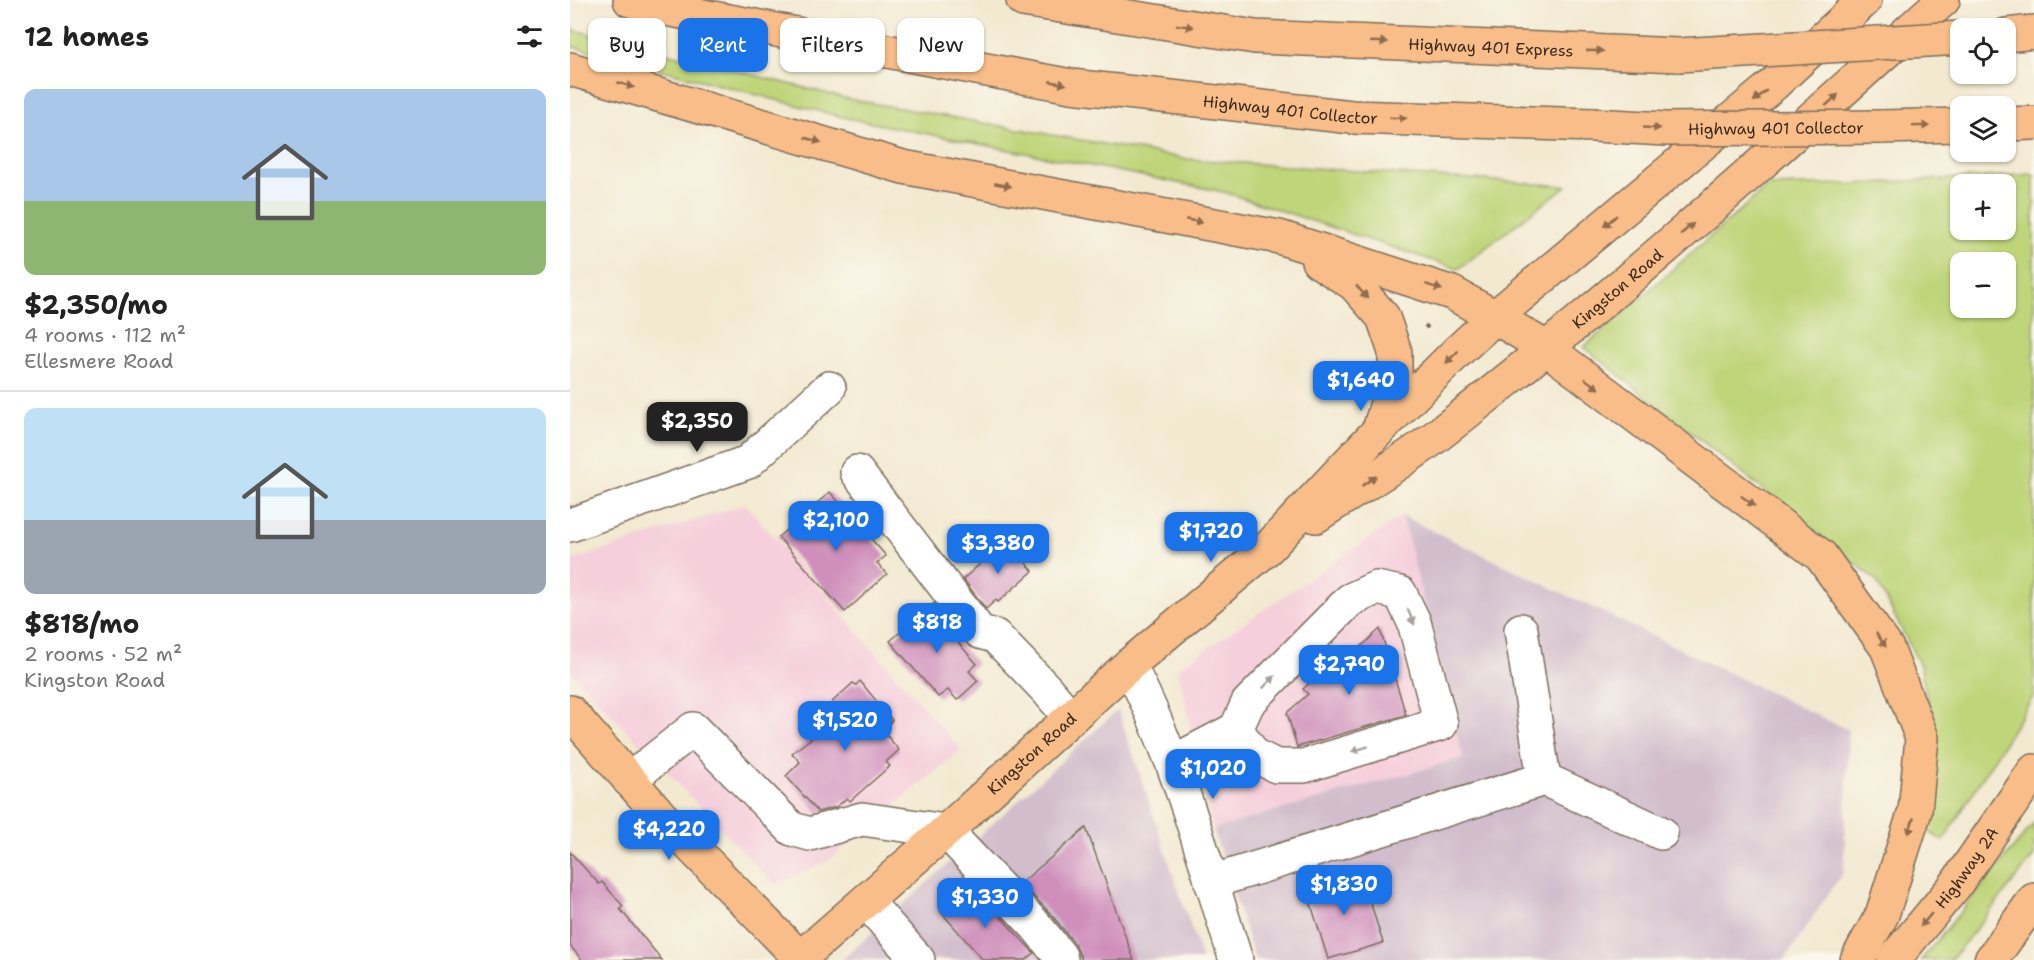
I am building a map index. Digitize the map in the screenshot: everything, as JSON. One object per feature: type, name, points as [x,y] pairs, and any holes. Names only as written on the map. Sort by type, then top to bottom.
[{"type":"main road","name":"Highway 401 Collector","points":[[630,0],[650,6],[1071,86],[1352,117],[1666,129],[1950,125]]},
{"type":"main road","name":"Highway 401 Express","points":[[1023,0],[1255,37],[1679,55],[1950,39]]},
{"type":"main road","name":"Kingston Road","points":[[799,959],[946,831],[1129,665],[1268,548],[1380,430],[1495,317],[1774,84],[1865,0]]},
{"type":"main road","name":"Kingston Road","points":[[1268,548],[1432,439],[1546,348],[1714,206],[1943,0]]},
{"type":"main road","points":[[570,69],[903,167],[1279,237],[1452,292],[1546,348],[1821,555],[1887,648],[1922,738],[1916,811],[1882,915],[1857,960]]},
{"type":"main road","points":[[2016,124],[2034,123]]},
{"type":"main road","points":[[1279,237],[1354,284],[1383,317],[1395,352],[1395,376],[1380,430]]},
{"type":"main road","points":[[570,712],[662,817],[799,959]]},
{"type":"main road","name":"Highway 2A","points":[[1893,960],[1954,887],[2034,771]]},
{"type":"main road","points":[[1991,960],[2034,900]]},
{"type":"street","points":[[570,525],[748,462],[829,388]]},
{"type":"street","points":[[857,472],[980,632],[994,636],[1071,718]]},
{"type":"street","points":[[1173,762],[1236,729],[1248,703],[1350,600],[1376,588],[1400,593],[1414,622],[1441,724],[1305,766],[1276,766],[1254,755],[1236,729]]},
{"type":"street","points":[[1521,630],[1544,779]]},
{"type":"street","points":[[1129,665],[1147,699],[1173,762],[1236,960]]},
{"type":"street","points":[[629,780],[693,729],[792,829],[810,834],[862,819],[946,831],[1036,926],[1061,960]]},
{"type":"street","points":[[1211,882],[1544,779],[1661,833]]},
{"type":"street","points":[[866,901],[918,960]]},
{"type":"path","points":[[1425,325],[1429,329]]},
{"type":"shaded area","points":[[745,504],[961,750],[827,862],[775,885],[570,671],[570,561]]},
{"type":"shaded area","points":[[1402,516],[1463,758],[1213,829],[1178,668]]},
{"type":"shaded area","points":[[1402,516],[1848,730],[1844,871],[1784,960],[1255,960],[1213,829],[1463,758]]},
{"type":"shaded area","points":[[1118,710],[1202,960],[842,960]]},
{"type":"green space","points":[[570,29],[588,34],[588,51],[570,46]]},
{"type":"green space","points":[[666,53],[678,56],[678,72],[741,72],[849,99],[1188,159],[1566,186],[1458,269],[1224,192],[842,117],[666,71]]},
{"type":"green space","points":[[2034,174],[2034,695],[1943,841],[1926,830],[1934,733],[1920,665],[1876,580],[1584,347],[1768,186],[1950,179],[1950,240],[2016,240],[2016,175]]},
{"type":"green space","points":[[2034,823],[2034,856],[1951,960],[1921,960]]},
{"type":"building","points":[[830,492],[886,556],[877,563],[887,574],[845,612],[778,537]]},
{"type":"building","points":[[1006,541],[1033,571],[998,602],[996,600],[986,609],[963,579]]},
{"type":"building","points":[[934,603],[958,634],[953,637],[977,664],[969,671],[978,681],[957,700],[948,690],[938,697],[890,641]]},
{"type":"building","points":[[1380,629],[1406,715],[1297,747],[1287,713],[1308,694],[1303,689],[1328,666],[1333,673]]},
{"type":"building","points":[[860,681],[892,720],[883,731],[899,750],[886,762],[890,766],[850,801],[847,798],[836,807],[818,812],[786,776],[800,762],[792,753],[843,714],[832,702],[853,683],[856,685]]},
{"type":"building","points":[[1086,828],[1134,960],[1082,960],[1075,944],[1051,914],[1021,883]]},
{"type":"building","points":[[570,852],[599,884],[602,882],[623,906],[620,909],[662,960],[582,960],[570,946]]},
{"type":"building","points":[[1361,872],[1383,943],[1328,959],[1306,888]]},
{"type":"building","points":[[972,886],[1034,953],[1026,960],[983,960],[941,912]]}]
